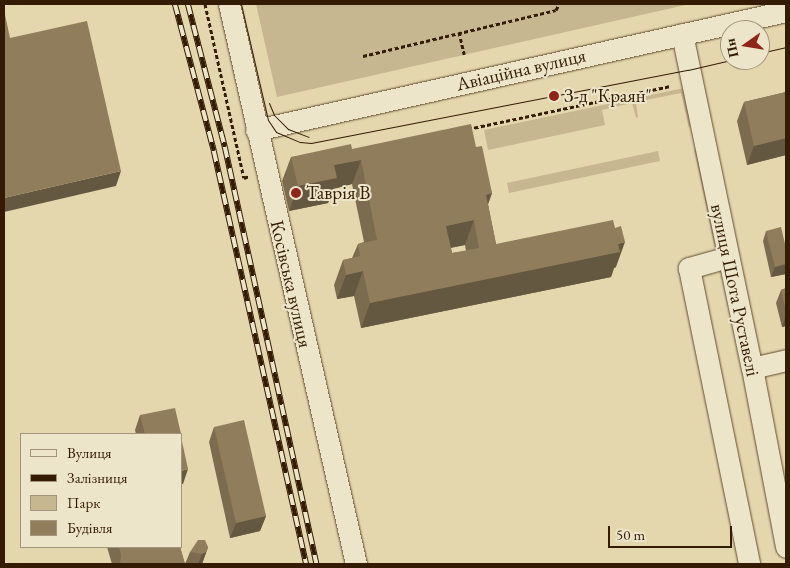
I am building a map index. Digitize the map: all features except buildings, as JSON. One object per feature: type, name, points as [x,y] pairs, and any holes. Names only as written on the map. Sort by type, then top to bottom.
[{"type":"street","name":"Косівська вулиця","points":[[229,4],[256,130],[356,564]]},
{"type":"street","name":"Авіаційна вулиця","points":[[256,130],[786,11]]},
{"type":"street","name":"вулиця Шота Руставелі","points":[[682,34],[728,257],[781,493],[786,548]]},
{"type":"street","points":[[728,257],[688,268],[749,564]]},
{"type":"street","points":[[752,368],[786,360]]},
{"type":"path","points":[[205,4],[244,178],[266,173]]},
{"type":"path","points":[[364,56],[556,10],[559,4]]},
{"type":"path","points":[[459,32],[464,54]]},
{"type":"path","points":[[459,131],[670,86]]},
{"type":"path","points":[[469,129],[471,138]]},
{"type":"green space","points":[[256,4],[690,4],[277,97]]},
{"type":"green space","points":[[684,88],[692,123],[689,128],[681,93],[636,102],[638,117],[636,118],[632,103],[602,110],[605,125],[488,150],[484,130]]},
{"type":"green space","points":[[694,149],[699,154],[720,252],[716,253]]},
{"type":"green space","points":[[658,151],[660,161],[509,193],[507,183]]},
{"type":"tram line","points":[[241,4],[268,120],[276,132],[300,142],[311,143],[720,63]]},
{"type":"tram line","points":[[770,51],[786,47]]},
{"type":"tram line","points":[[269,103],[274,115],[288,129],[309,137]]},
{"type":"railway","points":[[175,4],[214,151],[306,564]]},
{"type":"railway","points":[[188,4],[225,147],[317,564]]},
{"type":"place","name":"З-д \"Краян\"","points":[[554,96]]},
{"type":"place","name":"Таврія В","points":[[296,193]]}]
